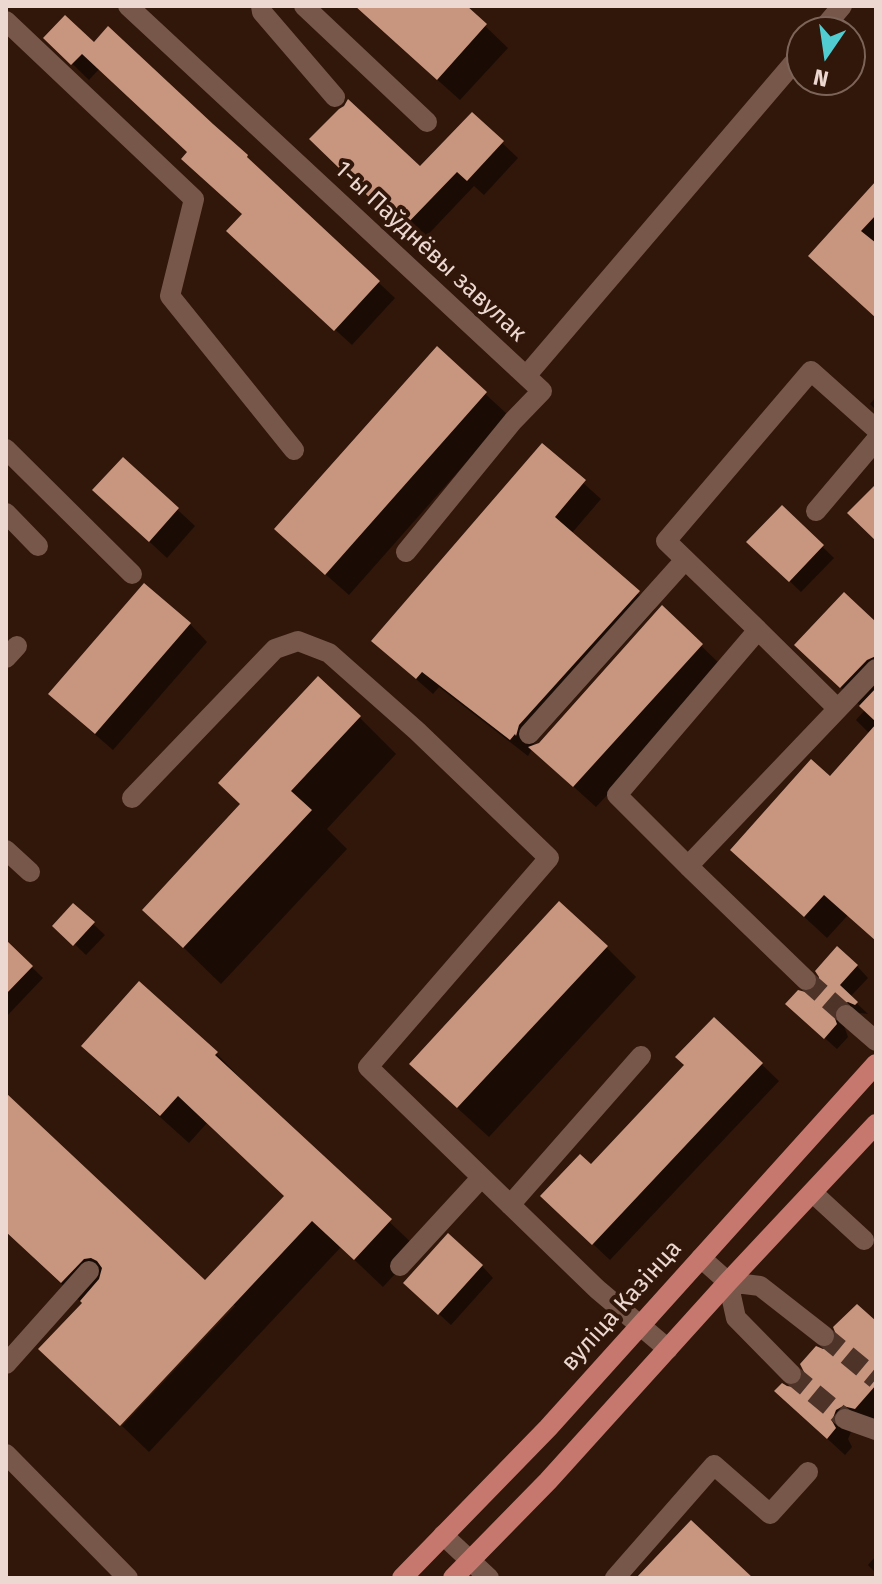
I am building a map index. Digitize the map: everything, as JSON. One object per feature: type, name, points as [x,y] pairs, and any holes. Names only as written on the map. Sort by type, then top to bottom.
[{"type":"main road","name":"вуліца Казінца","points":[[402,1578],[548,1428],[876,1064]]},
{"type":"main road","points":[[453,1578],[548,1481],[876,1124]]},
{"type":"street","name":"1-ы Паўднёвы завулак","points":[[128,6],[526,376],[786,72]]},
{"type":"street","points":[[261,6],[262,12],[335,97]]},
{"type":"street","points":[[304,6],[427,122]]},
{"type":"street","points":[[6,21],[194,199],[170,296],[294,450]]},
{"type":"street","points":[[837,708],[666,541],[811,371],[876,429]]},
{"type":"street","points":[[406,552],[513,421],[542,391],[526,376]]},
{"type":"street","points":[[816,511],[876,440]]},
{"type":"street","points":[[6,449],[132,574]]},
{"type":"street","points":[[6,513],[38,546]]},
{"type":"street","points":[[529,734],[685,560]]},
{"type":"street","points":[[758,630],[617,795],[806,980]]},
{"type":"street","points":[[132,798],[275,649],[298,641],[329,653],[417,731],[549,858],[368,1067],[597,1289],[668,1349]]},
{"type":"street","points":[[688,866],[876,669]]},
{"type":"street","points":[[6,850],[30,872]]},
{"type":"street","points":[[846,1015],[876,1041]]},
{"type":"street","points":[[510,1205],[641,1056]]},
{"type":"street","points":[[400,1266],[481,1178]]},
{"type":"street","points":[[813,1193],[864,1240]]},
{"type":"street","points":[[701,1258],[728,1282],[760,1286],[824,1336]]},
{"type":"street","points":[[6,1364],[89,1271]]},
{"type":"street","points":[[728,1282],[736,1318],[791,1374]]},
{"type":"street","points":[[845,1419],[876,1430]]},
{"type":"street","points":[[6,1454],[128,1578]]},
{"type":"street","points":[[615,1578],[714,1465],[770,1514],[808,1472]]},
{"type":"street","points":[[443,1535],[489,1578]]},
{"type":"building","points":[[355,6],[467,6],[487,24],[437,80]]},
{"type":"building","points":[[65,15],[94,42],[108,26],[380,281],[334,331],[226,231],[242,214],[181,159],[187,152],[82,54],[71,65],[43,38]]},
{"type":"building","points":[[348,99],[420,166],[472,112],[504,141],[467,181],[457,172],[402,229],[309,139]]},
{"type":"building","points":[[876,181],[876,215],[861,231],[876,243],[876,318],[808,256]]},
{"type":"building","points":[[437,346],[487,392],[325,575],[274,529]]},
{"type":"building","points":[[542,443],[586,480],[555,517],[640,591],[519,725],[516,736],[510,740],[422,672],[416,679],[371,641]]},
{"type":"building","points":[[123,457],[179,508],[149,542],[92,490]]},
{"type":"building","points":[[876,484],[876,541],[847,513]]},
{"type":"building","points":[[782,505],[824,545],[789,582],[746,542]]},
{"type":"building","points":[[144,583],[191,623],[95,734],[48,694]]},
{"type":"building","points":[[844,592],[876,622],[876,656],[867,660],[840,688],[794,645]]},
{"type":"building","points":[[662,605],[703,644],[573,787],[528,747],[539,743]]},
{"type":"building","points":[[318,676],[361,716],[291,791],[312,810],[183,948],[142,910],[240,804],[218,783]]},
{"type":"building","points":[[876,688],[876,722],[859,706]]},
{"type":"building","points":[[876,724],[876,941],[824,895],[804,917],[730,850],[811,759],[830,776]]},
{"type":"building","points":[[559,901],[608,946],[457,1108],[409,1064]]},
{"type":"building","points":[[73,903],[95,922],[73,946],[52,926]]},
{"type":"building","points":[[6,940],[33,966],[6,994]]},
{"type":"building","points":[[837,946],[858,965],[840,985],[858,1002],[837,1006],[833,1013],[837,1024],[824,1039],[785,1004],[798,990],[809,993],[816,988],[819,977],[815,971]]},
{"type":"building","points":[[139,981],[218,1052],[215,1055],[392,1219],[354,1260],[312,1221],[120,1426],[38,1349],[82,1303],[80,1301],[99,1279],[102,1268],[91,1258],[84,1259],[61,1283],[6,1232],[6,1093],[205,1280],[284,1196],[178,1096],[160,1116],[81,1046]]},
{"type":"building","points":[[714,1017],[763,1063],[592,1245],[540,1196],[580,1154],[591,1164],[684,1065],[675,1057]]},
{"type":"building","points":[[448,1233],[483,1265],[438,1315],[403,1283]]},
{"type":"building","points":[[857,1304],[876,1321],[876,1385],[855,1409],[843,1406],[836,1410],[832,1421],[836,1428],[827,1439],[774,1391],[782,1383],[793,1387],[801,1383],[804,1372],[800,1364],[816,1346],[823,1349],[834,1345],[837,1337],[833,1327]]},
{"type":"building","points":[[691,1520],[753,1578],[636,1578]]},
{"type":"tunnel","points":[[806,980],[846,1015]]},
{"type":"tunnel","points":[[824,1336],[876,1379]]},
{"type":"tunnel","points":[[791,1374],[845,1419]]}]
